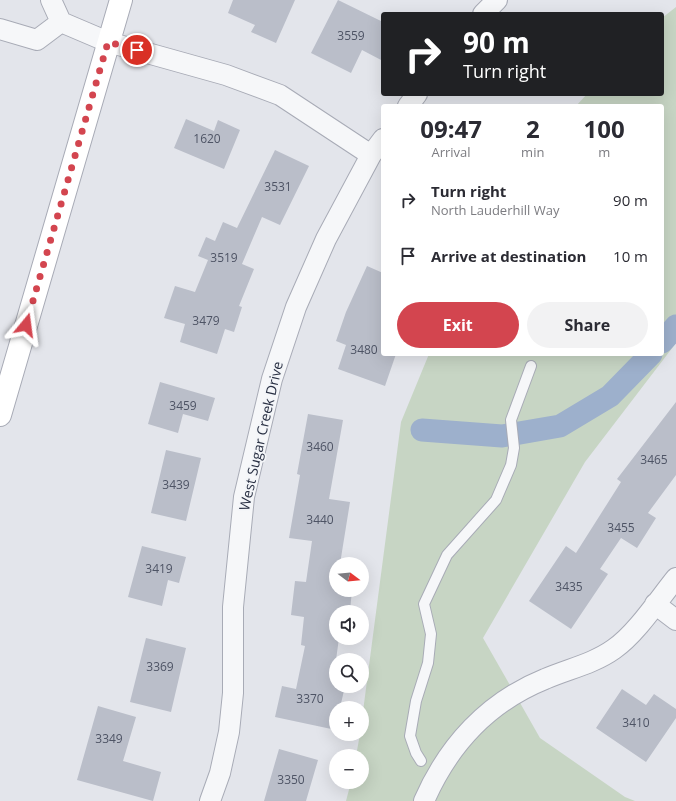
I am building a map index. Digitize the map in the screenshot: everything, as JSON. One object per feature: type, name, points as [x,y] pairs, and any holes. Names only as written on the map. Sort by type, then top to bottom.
[{"type":"main road","points":[[0,415],[121,0]]},
{"type":"street","points":[[51,0],[61,22],[108,42],[226,76],[280,96],[377,147]]},
{"type":"street","points":[[485,12],[497,0]]},
{"type":"street","points":[[0,29],[37,40],[61,22]]},
{"type":"street","name":"West Sugar Creek Drive","points":[[210,801],[220,773],[229,732],[233,693],[233,607],[244,497],[272,378],[296,307],[326,239],[377,147]]},
{"type":"street","points":[[424,801],[445,759],[478,720],[498,704],[522,690],[544,679],[593,662],[616,648],[676,578]]},
{"type":"street","points":[[655,604],[676,620]]},
{"type":"lane","points":[[421,761],[416,753],[410,736],[416,701],[428,663],[431,634],[424,604],[446,555],[496,500],[511,465],[514,448],[511,420],[531,366]]},
{"type":"green space","points":[[676,7],[676,343],[585,462],[483,638],[540,738],[625,797],[635,801],[346,801],[349,789],[369,789],[369,749],[357,749],[359,741],[369,741],[369,701],[364,701],[365,693],[369,693],[369,666],[401,422],[428,356],[664,356],[664,104],[578,104],[585,96],[664,96],[664,16]]},
{"type":"building","points":[[233,0],[295,0],[276,43],[251,32],[255,25],[228,13]]},
{"type":"building","points":[[338,0],[381,21],[381,60],[362,50],[351,73],[311,53]]},
{"type":"building","points":[[186,119],[214,131],[218,120],[240,130],[224,169],[174,148]]},
{"type":"building","points":[[275,150],[309,166],[280,225],[262,217],[242,264],[254,269],[239,306],[242,307],[234,332],[225,329],[217,354],[180,342],[185,324],[164,318],[175,286],[195,292],[208,260],[198,256],[206,237],[215,241],[223,222],[237,228]]},
{"type":"building","points":[[367,266],[381,272],[381,356],[395,356],[385,386],[338,369],[346,345],[336,341],[346,312]]},
{"type":"building","points":[[160,382],[215,398],[208,421],[183,414],[178,433],[148,424]]},
{"type":"building","points":[[676,402],[676,475],[648,513],[656,518],[637,548],[621,538],[600,569],[608,574],[571,629],[529,601],[566,546],[576,553],[621,482],[617,479]]},
{"type":"building","points":[[308,414],[343,420],[329,499],[350,502],[341,557],[329,557],[329,597],[351,597],[351,605],[329,605],[329,645],[338,645],[337,653],[329,653],[329,693],[343,693],[342,701],[329,701],[329,729],[275,717],[282,686],[296,689],[305,646],[301,645],[304,617],[291,615],[295,581],[306,582],[312,541],[289,538],[300,475],[297,474]]},
{"type":"building","points":[[166,450],[201,458],[186,521],[151,513]]},
{"type":"building","points":[[142,546],[186,557],[179,583],[168,580],[162,606],[128,597]]},
{"type":"building","points":[[146,638],[186,648],[171,712],[130,702]]},
{"type":"building","points":[[622,689],[646,705],[654,694],[676,709],[676,718],[646,762],[596,728]]},
{"type":"building","points":[[98,706],[136,717],[123,761],[161,772],[153,801],[77,780]]},
{"type":"building","points":[[279,749],[318,760],[306,801],[264,801]]},
{"type":"waterway","points":[[664,340],[676,326]]},
{"type":"waterway","points":[[422,430],[502,436],[560,426],[610,396],[649,356]]},
{"type":"route","points":[[26,325],[108,42],[137,50]]}]
